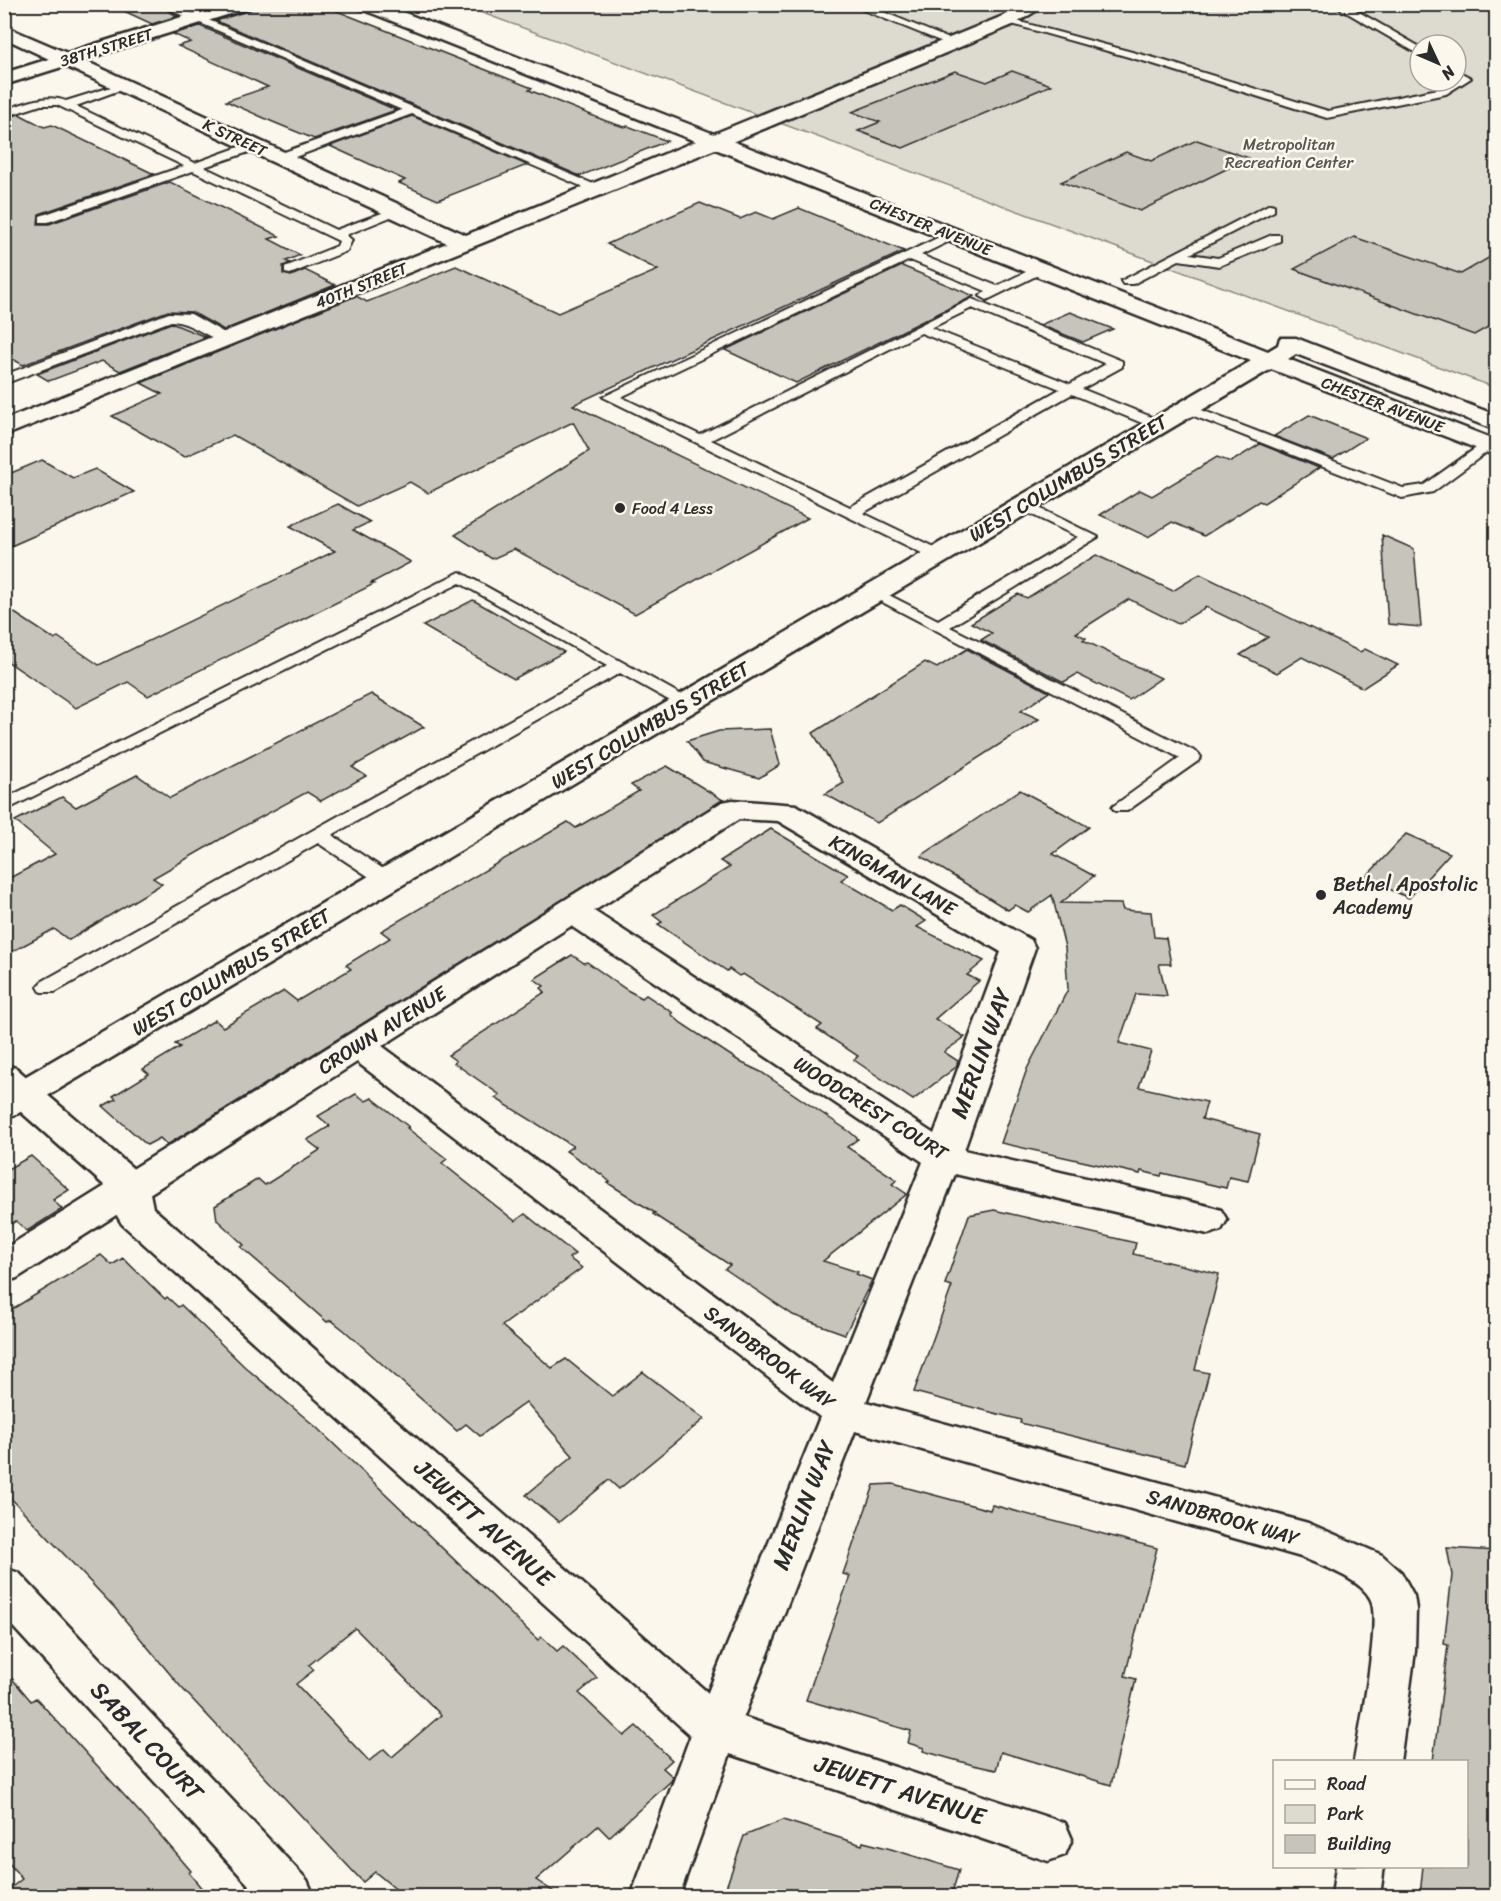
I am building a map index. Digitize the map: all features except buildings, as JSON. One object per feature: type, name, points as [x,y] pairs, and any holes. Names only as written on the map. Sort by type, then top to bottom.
[{"type":"street","name":"38TH STREET","points":[[4,79],[243,4]]},
{"type":"street","name":"CHESTER AVENUE","points":[[365,4],[720,132],[952,235],[1041,270],[1271,348],[1492,447]]},
{"type":"street","points":[[412,4],[615,82]]},
{"type":"street","name":"40TH STREET","points":[[4,429],[599,189],[720,132],[744,131],[1009,20],[1038,4]]},
{"type":"street","name":"K STREET","points":[[4,31],[465,243]]},
{"type":"street","points":[[744,131],[766,139]]},
{"type":"street","name":"CHESTER AVENUE","points":[[852,173],[1056,253]]},
{"type":"street","points":[[1107,273],[1150,289]]},
{"type":"street","name":"CHESTER AVENUE","points":[[1295,345],[1497,423]]},
{"type":"street","name":"WEST COLUMBUS STREET","points":[[11,1092],[387,880],[1159,425],[1271,348],[1295,345]]},
{"type":"street","name":"CROWN AVENUE","points":[[4,1268],[734,809],[765,809]]},
{"type":"street","name":"KINGMAN LANE","points":[[765,809],[785,812],[1019,948]]},
{"type":"street","name":"WOODCREST COURT","points":[[571,911],[943,1158],[1208,1220]]},
{"type":"street","name":"MERLIN WAY","points":[[655,1896],[716,1729],[943,1158],[1019,948]]},
{"type":"street","name":"SANDBROOK WAY","points":[[358,1045],[841,1411],[1308,1541],[1355,1561],[1379,1578],[1392,1596],[1395,1614],[1389,1679],[1377,1760]]},
{"type":"street","points":[[11,1092],[130,1188]]},
{"type":"street","name":"JEWETT AVENUE","points":[[130,1188],[135,1214],[716,1729],[1048,1839]]},
{"type":"street","name":"SABAL COURT","points":[[4,1586],[290,1896]]},
{"type":"street","points":[[1356,1896],[1360,1868]]},
{"type":"lane","points":[[161,4],[599,189]]},
{"type":"lane","points":[[853,4],[954,43]]},
{"type":"lane","points":[[1337,4],[1408,45]]},
{"type":"lane","points":[[1009,20],[1154,61],[1327,115],[1437,93]]},
{"type":"lane","points":[[66,105],[125,86]]},
{"type":"lane","points":[[4,114],[40,102],[59,102],[346,240],[342,248],[290,270]]},
{"type":"lane","points":[[280,158],[412,110]]},
{"type":"lane","points":[[44,219],[254,146]]},
{"type":"lane","points":[[1128,281],[1270,208]]},
{"type":"lane","points":[[335,235],[397,212]]},
{"type":"lane","points":[[938,555],[610,397],[952,235]]},
{"type":"lane","points":[[1177,256],[1219,262],[1276,238]]},
{"type":"lane","points":[[910,255],[997,291]]},
{"type":"lane","points":[[700,440],[920,328],[1041,270]]},
{"type":"lane","points":[[851,513],[1117,364],[972,303]]},
{"type":"lane","points":[[4,380],[169,316],[186,317],[228,339]]},
{"type":"lane","points":[[920,328],[1159,425]]},
{"type":"lane","points":[[1186,408],[1401,493],[1428,489],[1492,447]]},
{"type":"lane","points":[[938,627],[1090,537],[1023,505]]},
{"type":"lane","points":[[4,806],[460,577],[687,703]]},
{"type":"lane","points":[[873,593],[1192,757],[1121,807]]},
{"type":"lane","points":[[48,987],[619,666]]},
{"type":"lane","points":[[319,835],[387,880]]},
{"type":"green space","name":"Metropolitan Recreation Center","points":[[461,5],[1496,5],[1496,388]]},
{"type":"place","name":"Food 4 Less","points":[[620,508]]},
{"type":"place","name":"Bethel Apostolic Academy","points":[[1321,895]]}]
